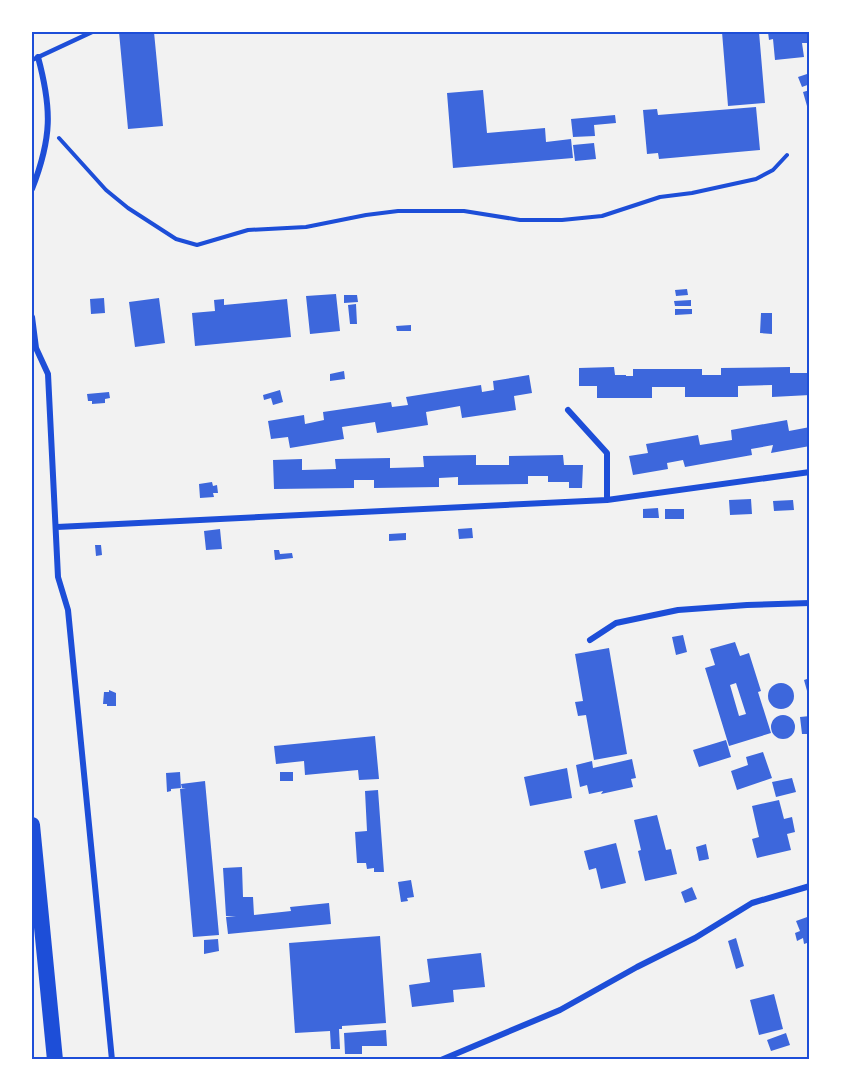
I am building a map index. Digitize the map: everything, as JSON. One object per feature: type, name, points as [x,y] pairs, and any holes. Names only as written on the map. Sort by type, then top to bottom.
[{"type":"highway","points":[[32,825],[55,1059]]},
{"type":"street","points":[[32,189],[40,168],[49,126],[46,89],[35,58]]},
{"type":"street","points":[[32,317],[36,348],[48,374],[58,577],[68,610],[112,1059]]},
{"type":"street","points":[[567,410],[607,453],[607,500]]},
{"type":"street","points":[[57,527],[607,500],[810,472]]},
{"type":"street","points":[[590,640],[616,623],[678,610],[810,603]]},
{"type":"street","points":[[441,1059],[560,1010],[695,938],[752,903],[810,886]]},
{"type":"lane","points":[[35,58],[92,32]]},
{"type":"path","points":[[49,126],[106,190],[128,208],[176,239],[197,245],[248,230],[306,227],[366,215],[398,212],[464,211],[520,220],[562,220],[602,216],[653,199],[756,179],[773,170],[787,155]]},
{"type":"building","points":[[119,32],[154,32],[163,126],[128,129]]},
{"type":"building","points":[[722,32],[759,32],[765,103],[728,106]]},
{"type":"building","points":[[768,32],[807,32],[808,43],[802,43],[804,57],[775,60],[773,39],[769,40]]},
{"type":"building","points":[[810,73],[810,84],[802,87],[798,77]]},
{"type":"building","points":[[483,90],[487,133],[545,128],[546,142],[571,139],[573,158],[453,168],[447,93]]},
{"type":"building","points":[[810,90],[810,113],[809,113],[803,92]]},
{"type":"building","points":[[756,107],[760,150],[659,159],[658,153],[647,154],[643,110],[657,109],[658,115]]},
{"type":"building","points":[[615,115],[616,123],[594,125],[595,136],[573,137],[571,119]]},
{"type":"building","points":[[594,143],[596,159],[575,161],[573,145]]},
{"type":"building","points":[[687,289],[688,295],[676,296],[675,290]]},
{"type":"building","points":[[336,294],[340,331],[310,334],[306,296]]},
{"type":"building","points":[[344,295],[357,295],[358,302],[344,303]]},
{"type":"building","points":[[104,298],[105,313],[91,314],[90,299]]},
{"type":"building","points":[[159,298],[165,343],[135,347],[129,302]]},
{"type":"building","points":[[224,299],[224,305],[287,299],[291,337],[195,346],[192,313],[215,311],[214,300]]},
{"type":"building","points":[[691,300],[691,306],[675,306],[674,301]]},
{"type":"building","points":[[356,304],[357,324],[350,324],[348,305]]},
{"type":"building","points":[[675,309],[692,309],[692,314],[675,315]]},
{"type":"building","points":[[761,313],[772,313],[772,334],[760,333]]},
{"type":"building","points":[[411,325],[411,331],[397,331],[396,326]]},
{"type":"building","points":[[614,367],[615,375],[633,376],[633,369],[702,369],[702,375],[721,375],[721,368],[790,367],[790,373],[810,373],[810,395],[772,397],[772,385],[738,386],[738,397],[685,397],[685,387],[652,387],[652,398],[597,398],[597,386],[579,386],[579,368]]},
{"type":"building","points":[[344,371],[345,379],[330,381],[330,374]]},
{"type":"building","points":[[529,375],[532,393],[514,396],[516,410],[462,418],[460,406],[426,412],[428,425],[377,433],[375,422],[342,427],[344,439],[290,448],[288,437],[271,439],[268,421],[304,415],[305,424],[324,420],[323,412],[391,402],[392,407],[408,405],[406,397],[481,385],[482,392],[494,390],[493,381]]},
{"type":"building","points":[[280,390],[283,402],[273,405],[271,398],[264,400],[263,395]]},
{"type":"building","points":[[109,392],[110,398],[105,399],[105,403],[92,404],[92,401],[88,401],[87,394]]},
{"type":"building","points":[[787,420],[789,431],[810,427],[810,446],[771,453],[773,445],[751,449],[752,455],[685,467],[683,460],[667,463],[668,469],[633,475],[629,456],[648,453],[646,444],[698,435],[700,445],[732,440],[731,430]]},
{"type":"building","points":[[476,455],[476,465],[509,465],[509,456],[563,455],[564,465],[583,465],[582,488],[569,488],[569,482],[548,482],[548,476],[528,476],[528,484],[458,485],[458,477],[439,478],[439,487],[374,488],[374,480],[354,480],[354,488],[274,489],[273,460],[302,459],[302,470],[336,469],[335,459],[390,458],[390,468],[424,467],[423,456]]},
{"type":"building","points":[[212,482],[213,486],[217,485],[218,493],[213,493],[214,497],[200,498],[199,484]]},
{"type":"building","points":[[751,499],[752,514],[730,515],[729,500]]},
{"type":"building","points":[[793,500],[794,510],[774,511],[773,501]]},
{"type":"building","points":[[658,508],[659,518],[643,518],[643,509]]},
{"type":"building","points":[[665,509],[684,509],[684,519],[665,519]]},
{"type":"building","points":[[472,528],[473,538],[459,539],[458,529]]},
{"type":"building","points":[[220,529],[222,549],[206,550],[204,531]]},
{"type":"building","points":[[406,533],[406,540],[389,541],[389,534]]},
{"type":"building","points":[[95,545],[101,545],[102,555],[96,556]]},
{"type":"building","points":[[274,550],[279,550],[280,554],[292,553],[293,558],[275,560]]},
{"type":"building","points":[[683,635],[687,652],[676,655],[672,637]]},
{"type":"building","points":[[735,642],[740,656],[749,653],[771,733],[729,746],[705,668],[715,665],[710,649]],"holes":[[[736,683],[746,714],[739,716],[730,685]]]},
{"type":"building","points":[[609,648],[627,754],[594,760],[586,715],[578,716],[575,702],[583,701],[575,654]]},
{"type":"building","points":[[810,678],[810,698],[809,698],[804,680]]},
{"type":"building","points":[[781,683],[790,687],[794,696],[790,705],[781,709],[772,705],[768,696],[772,687]]},
{"type":"building","points":[[109,690],[116,693],[116,706],[103,704],[104,692],[109,692]]},
{"type":"building","points":[[778,715],[788,715],[795,722],[795,732],[788,739],[778,739],[771,732],[771,722]]},
{"type":"building","points":[[810,716],[810,734],[802,734],[800,717]]},
{"type":"building","points":[[375,736],[379,779],[359,780],[358,770],[305,775],[304,761],[276,764],[274,746]]},
{"type":"building","points":[[726,740],[731,757],[699,767],[693,750]]},
{"type":"building","points":[[763,752],[772,778],[737,790],[731,771],[748,765],[746,757]]},
{"type":"building","points":[[632,759],[636,778],[631,779],[633,787],[601,794],[603,791],[589,794],[587,785],[580,787],[576,765],[592,761],[593,768]]},
{"type":"building","points":[[567,768],[572,798],[530,806],[524,777]]},
{"type":"building","points":[[180,772],[181,788],[167,792],[166,773]]},
{"type":"building","points":[[280,772],[293,772],[293,781],[280,781]]},
{"type":"building","points":[[792,778],[796,792],[776,797],[772,782]]},
{"type":"building","points":[[205,781],[219,935],[193,937],[180,789],[186,788],[182,788],[181,784]]},
{"type":"building","points":[[378,790],[384,872],[374,872],[374,868],[367,869],[366,863],[357,863],[355,832],[367,831],[365,791]]},
{"type":"building","points":[[779,800],[784,819],[792,817],[795,832],[787,834],[791,850],[757,858],[752,839],[759,837],[752,806]]},
{"type":"building","points":[[657,815],[666,850],[671,849],[677,874],[645,881],[634,820]]},
{"type":"building","points":[[616,843],[626,883],[601,889],[596,868],[589,870],[584,851]]},
{"type":"building","points":[[706,844],[709,859],[699,861],[696,847]]},
{"type":"building","points":[[242,867],[243,897],[253,897],[254,915],[291,911],[290,907],[329,903],[331,924],[228,934],[226,917],[236,916],[226,916],[223,868]]},
{"type":"building","points":[[411,880],[414,897],[401,902],[398,882]]},
{"type":"building","points":[[692,887],[697,899],[685,903],[681,892]]},
{"type":"building","points":[[810,916],[810,942],[804,944],[803,938],[797,941],[795,933],[800,931],[796,921]]},
{"type":"building","points":[[380,936],[386,1023],[342,1026],[342,1029],[339,1029],[340,1049],[331,1049],[330,1031],[295,1033],[289,943]]},
{"type":"building","points":[[736,938],[744,966],[736,969],[728,941]]},
{"type":"building","points":[[218,939],[219,951],[204,954],[204,940]]},
{"type":"building","points":[[481,953],[485,987],[453,990],[454,1002],[412,1007],[409,985],[430,982],[427,959]]},
{"type":"building","points":[[774,994],[783,1029],[759,1035],[750,1000]]},
{"type":"building","points":[[386,1030],[387,1046],[362,1046],[362,1054],[345,1054],[344,1033]]},
{"type":"building","points":[[786,1033],[790,1045],[771,1051],[767,1040]]}]
